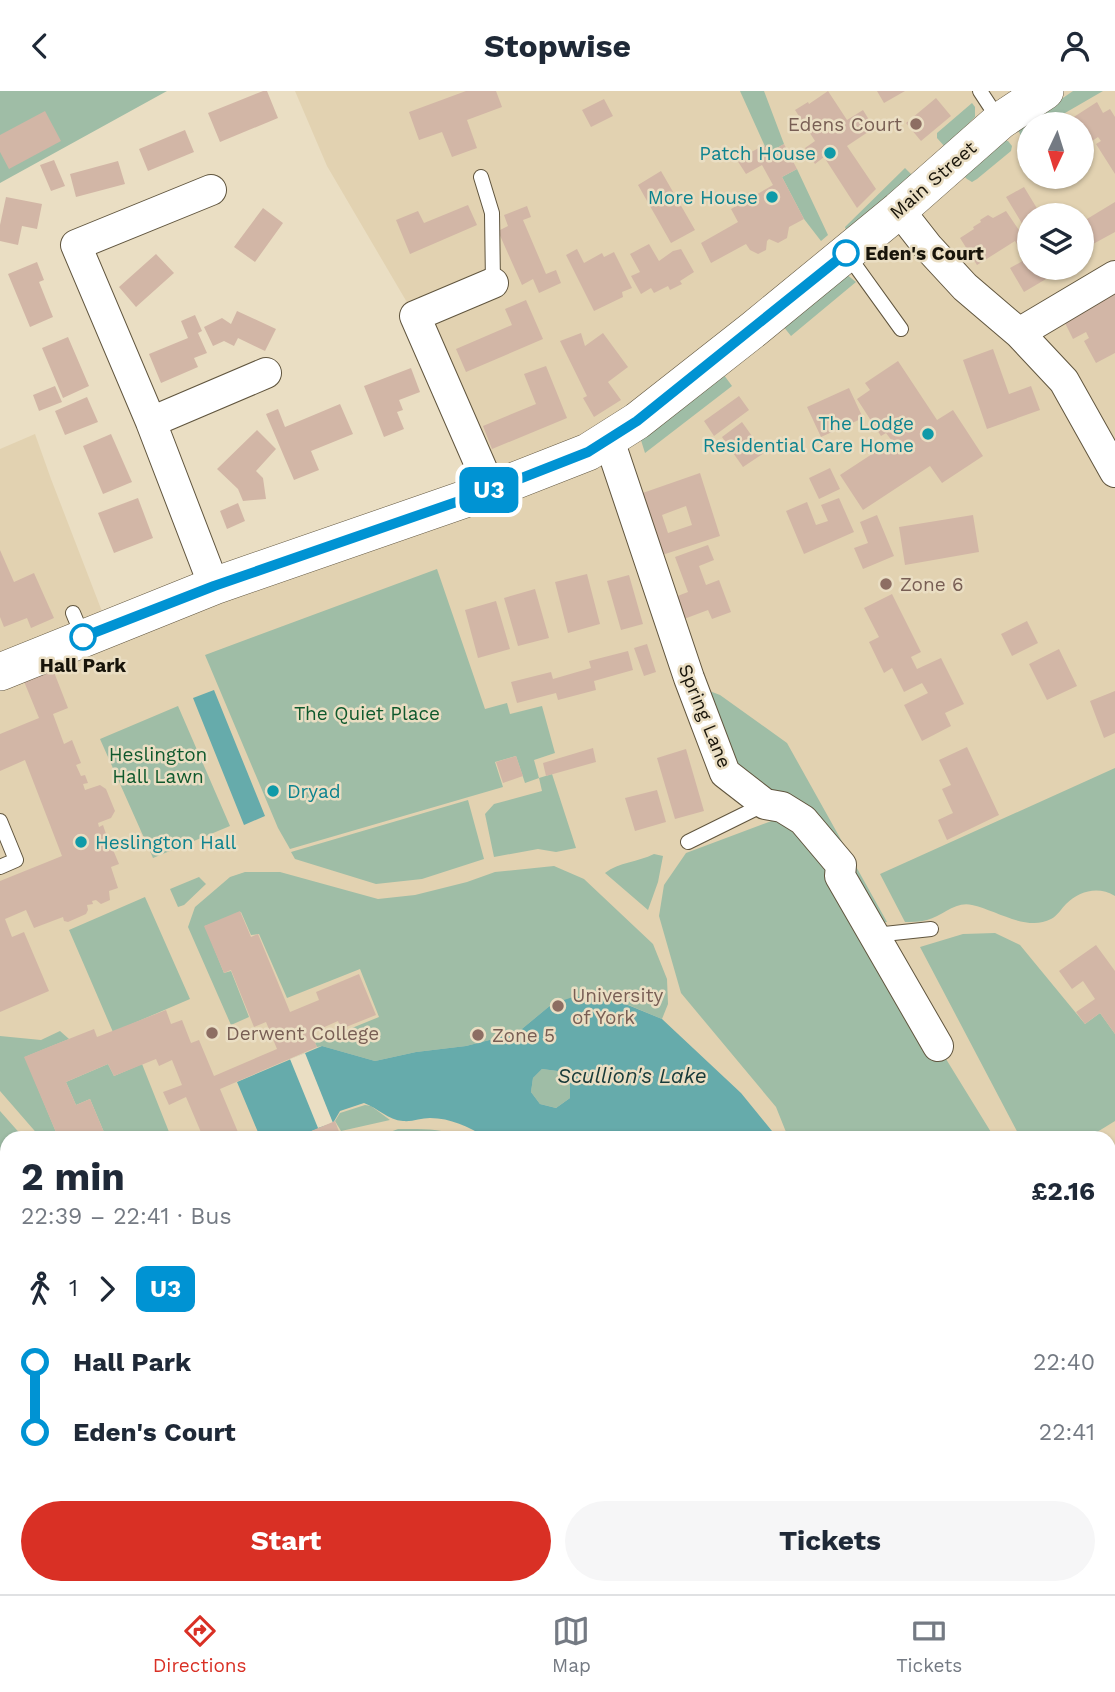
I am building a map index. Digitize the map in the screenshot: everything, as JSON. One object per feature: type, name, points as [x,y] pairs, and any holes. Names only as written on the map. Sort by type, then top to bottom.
[{"type":"street","name":"Main Street","points":[[0,672],[78,625],[214,586],[491,490],[588,452],[609,440],[733,346],[899,210],[1000,121],[1045,91]]},
{"type":"street","points":[[211,190],[76,245],[151,422],[214,586]]},
{"type":"street","points":[[899,210],[965,287],[1019,333],[1064,381],[1115,472]]},
{"type":"street","points":[[1019,333],[1115,276]]},
{"type":"street","points":[[491,490],[415,316],[493,283]]},
{"type":"street","points":[[151,422],[266,373]]},
{"type":"street","name":"Spring Lane","points":[[609,440],[689,678],[725,773],[765,804],[782,807],[803,820],[817,834],[841,865],[840,876],[938,1046]]},
{"type":"lane","points":[[980,91],[1000,121]]},
{"type":"lane","points":[[481,177],[492,213],[493,283]]},
{"type":"lane","points":[[846,253],[901,329]]},
{"type":"lane","points":[[688,842],[765,804]]},
{"type":"lane","points":[[0,821],[16,860],[0,867]]},
{"type":"lane","points":[[875,935],[931,929]]},
{"type":"shaded area","points":[[295,91],[1115,91],[1115,1131],[0,1131],[0,449],[35,434],[108,627],[491,490],[415,316],[327,166]]},
{"type":"green space","points":[[0,91],[167,91],[0,183]]},
{"type":"green space","points":[[740,91],[764,91],[784,144],[768,153]]},
{"type":"green space","points":[[1073,91],[1103,91],[1067,112],[1043,112]]},
{"type":"green space","points":[[972,103],[975,117],[945,147],[937,138],[937,133]]},
{"type":"green space","points":[[1002,140],[1008,141],[1012,146],[1011,151],[977,179],[972,182],[961,173]]},
{"type":"green space","points":[[905,168],[912,175],[846,230],[845,227]]},
{"type":"green space","points":[[797,169],[828,235],[821,241],[804,219],[782,177]]},
{"type":"green space","points":[[846,274],[856,282],[791,336],[783,326]]},
{"type":"green space","points":[[721,371],[732,386],[645,453],[640,437]]},
{"type":"green space","name":"The Quiet Place","points":[[437,569],[485,709],[507,703],[510,714],[542,706],[555,753],[534,760],[539,778],[525,783],[516,756],[495,762],[503,787],[290,849],[278,828],[205,655]]},
{"type":"green space","points":[[699,687],[720,695],[787,743],[887,922],[880,923],[938,1046],[990,1131],[786,1131],[776,1107],[681,993],[659,916],[664,885],[686,853],[777,819],[735,770]]},
{"type":"green space","name":"Heslington Hall Lawn","points":[[178,706],[230,826],[153,858],[100,739]]},
{"type":"green space","points":[[1115,768],[1115,896],[1096,890],[1083,893],[1071,899],[1053,918],[1042,922],[1022,922],[966,904],[927,920],[905,922],[880,874]]},
{"type":"green space","points":[[552,774],[576,848],[556,852],[538,849],[494,857],[485,814],[494,804],[542,791],[539,778]]},
{"type":"green space","points":[[468,800],[484,859],[422,879],[376,884],[295,859],[291,852]]},
{"type":"green space","points":[[654,854],[663,856],[658,882],[648,910],[605,873]]},
{"type":"green space","points":[[554,866],[584,879],[653,944],[667,979],[668,1004],[662,1019],[607,996],[552,1004],[517,1033],[466,1046],[416,1052],[375,1061],[322,1046],[317,1047],[315,1043],[379,1017],[360,969],[287,998],[259,934],[251,935],[241,912],[205,926],[224,973],[231,971],[249,1017],[231,1025],[188,927],[195,907],[230,877],[245,872],[280,872],[378,899],[415,895],[495,872]]},
{"type":"green space","points":[[199,877],[206,884],[184,905],[178,907],[170,889]]},
{"type":"green space","points":[[145,897],[190,999],[113,1032],[69,930]]},
{"type":"green space","points":[[995,933],[1020,945],[1085,1024],[1100,1013],[1115,1034],[1115,1121],[1099,1131],[1017,1131],[920,947],[963,934]]},
{"type":"green space","points":[[60,1031],[69,1039],[25,1057],[56,1131],[35,1131],[0,1091],[0,1036],[41,1040]]},
{"type":"green space","points":[[108,1064],[114,1076],[142,1064],[169,1131],[103,1131],[90,1099],[76,1105],[66,1082]]},
{"type":"green space","points":[[542,1069],[565,1072],[570,1086],[570,1098],[556,1108],[540,1104],[531,1092],[533,1078]]},
{"type":"green space","points":[[365,1105],[371,1106],[390,1120],[341,1131],[335,1121],[340,1113]]},
{"type":"green space","points":[[0,1111],[18,1131],[0,1131]]},
{"type":"green space","points":[[423,1129],[439,1131],[393,1131]]},
{"type":"water","points":[[214,690],[265,816],[244,825],[193,698]]},
{"type":"water","name":"Scullion's Lake","points":[[606,996],[662,1019],[741,1093],[772,1131],[474,1131],[452,1121],[430,1118],[398,1120],[364,1103],[340,1111],[333,1123],[312,1131],[257,1131],[237,1082],[322,1046],[375,1061],[416,1052],[466,1046],[517,1033],[552,1004],[573,997]],"holes":[[[542,1069],[565,1072],[570,1086],[570,1098],[556,1108],[540,1104],[531,1092],[533,1078]]]},
{"type":"pier","points":[[305,1053],[333,1123],[318,1128],[290,1059]]},
{"type":"building","points":[[267,91],[278,118],[220,142],[208,113]]},
{"type":"building","points":[[466,91],[496,91],[502,107],[467,120],[477,148],[452,157],[442,132],[419,140],[409,112]]},
{"type":"building","name":"Patch House","points":[[828,91],[847,120],[863,110],[874,128],[847,146],[876,189],[857,208],[824,157],[815,164],[805,148],[815,141],[795,110]]},
{"type":"building","points":[[877,91],[905,91],[884,103]]},
{"type":"building","points":[[936,98],[951,116],[921,141],[906,123]]},
{"type":"building","points":[[604,99],[613,116],[591,127],[582,110]]},
{"type":"building","points":[[1097,102],[1103,113],[1110,109],[1115,117],[1115,174],[1096,144],[1101,141],[1098,137],[1094,140],[1094,112],[1082,112]]},
{"type":"building","points":[[45,111],[61,141],[9,169],[0,152],[0,135]]},
{"type":"building","points":[[185,130],[194,152],[148,171],[139,149]]},
{"type":"building","name":"More House","points":[[784,144],[797,169],[782,177],[804,219],[789,227],[787,238],[778,243],[769,239],[766,250],[758,254],[746,244],[711,263],[701,243],[738,222],[731,209],[773,185],[762,165],[746,174],[737,160],[764,145],[768,153]]},
{"type":"building","points":[[54,160],[65,186],[51,191],[40,165]]},
{"type":"building","points":[[118,161],[125,184],[76,197],[70,174]]},
{"type":"building","points":[[661,171],[695,230],[671,243],[638,185]]},
{"type":"building","points":[[1025,189],[1034,203],[1017,203],[1017,215],[1006,197]]},
{"type":"building","points":[[6,197],[42,204],[37,229],[22,226],[18,245],[0,241],[0,225]]},
{"type":"building","points":[[1115,202],[1115,232],[1094,243],[1094,215]]},
{"type":"building","points":[[468,205],[477,225],[410,254],[396,220],[418,211],[424,223]]},
{"type":"building","points":[[527,206],[531,217],[523,220],[546,274],[556,270],[561,283],[539,293],[533,279],[522,285],[498,231],[508,226],[504,215]]},
{"type":"building","points":[[263,208],[283,223],[255,262],[234,247]]},
{"type":"building","points":[[1006,211],[1017,227],[1017,244],[1015,241],[977,265],[960,238],[988,215],[993,218]]},
{"type":"building","points":[[649,244],[659,261],[681,249],[694,272],[680,281],[682,284],[670,290],[668,286],[654,293],[651,288],[641,294],[631,276],[640,272],[630,254]]},
{"type":"building","points":[[577,249],[584,263],[602,253],[604,257],[614,252],[632,288],[622,292],[623,297],[594,311],[566,255]]},
{"type":"building","points":[[156,254],[174,273],[136,307],[119,287]]},
{"type":"building","points":[[37,262],[44,280],[39,282],[53,317],[30,327],[8,274]]},
{"type":"building","points":[[1017,264],[1017,280],[1010,268]]},
{"type":"building","points":[[1017,280],[1044,280],[1024,292]]},
{"type":"building","points":[[1115,292],[1115,353],[1096,363],[1084,341],[1089,338],[1086,332],[1073,339],[1063,319]]},
{"type":"building","points":[[526,300],[543,339],[466,372],[456,349],[512,325],[505,309]]},
{"type":"building","points":[[237,311],[276,329],[265,351],[238,338],[234,346],[224,341],[213,346],[204,327],[222,318],[231,324]]},
{"type":"building","points":[[195,315],[202,331],[198,333],[207,353],[194,358],[198,367],[161,383],[149,354],[188,338],[181,321]]},
{"type":"building","points":[[581,333],[585,346],[603,333],[628,367],[608,382],[621,400],[594,417],[583,398],[587,396],[560,341]]},
{"type":"building","points":[[68,337],[89,386],[63,398],[42,348]]},
{"type":"building","points":[[993,349],[1009,394],[1031,386],[1040,410],[987,429],[963,360]]},
{"type":"building","name":"The Lodge Residential Care Home","points":[[898,361],[937,420],[953,410],[983,456],[942,483],[930,466],[863,510],[840,475],[892,441],[886,433],[881,436],[857,399],[870,390],[865,383]]},
{"type":"building","points":[[546,366],[567,418],[492,449],[483,426],[536,404],[524,374]]},
{"type":"building","points":[[411,368],[420,392],[399,400],[403,410],[397,412],[404,429],[384,437],[364,386]]},
{"type":"building","points":[[55,386],[62,402],[39,411],[33,395]]},
{"type":"building","points":[[849,388],[863,418],[821,437],[807,407]]},
{"type":"building","points":[[739,396],[749,410],[714,436],[704,421]]},
{"type":"building","points":[[87,397],[98,422],[65,435],[55,411]]},
{"type":"building","points":[[340,404],[353,434],[311,451],[319,470],[294,480],[266,414],[278,409],[285,427]]},
{"type":"building","points":[[742,422],[764,453],[743,467],[722,437]]},
{"type":"building","points":[[257,430],[276,449],[256,471],[263,478],[266,499],[243,501],[238,489],[217,469]]},
{"type":"building","points":[[111,434],[132,482],[103,494],[83,446]]},
{"type":"building","points":[[830,468],[840,489],[819,499],[809,478]]},
{"type":"building","points":[[700,473],[720,536],[653,558],[634,496]],"holes":[[[686,506],[692,525],[668,533],[662,515]]]},
{"type":"building","points":[[138,498],[153,538],[114,553],[98,513]]},
{"type":"building","points":[[839,498],[854,532],[804,554],[786,511],[807,502],[816,525],[828,521],[821,505]]},
{"type":"building","points":[[238,503],[245,521],[227,529],[220,511]]},
{"type":"building","points":[[877,515],[894,556],[863,569],[854,548],[868,543],[860,522]]},
{"type":"building","points":[[973,515],[979,552],[905,565],[899,527]]},
{"type":"building","points":[[708,545],[714,560],[699,566],[706,585],[719,580],[731,612],[712,619],[708,610],[676,622],[667,600],[688,592],[675,557]]},
{"type":"building","points":[[0,550],[14,582],[34,573],[54,618],[31,628],[27,618],[4,627],[0,617]]},
{"type":"building","points":[[587,574],[600,624],[568,633],[555,582]]},
{"type":"building","points":[[629,575],[643,624],[621,630],[607,581]]},
{"type":"building","points":[[535,589],[549,638],[518,646],[504,598]]},
{"type":"building","points":[[892,594],[921,652],[911,657],[917,669],[941,658],[964,704],[945,713],[951,726],[922,741],[904,705],[928,693],[922,683],[904,692],[892,668],[884,673],[869,642],[879,637],[864,608]]},
{"type":"building","points":[[496,601],[510,649],[478,658],[465,610]]},
{"type":"building","points":[[1027,621],[1038,643],[1012,656],[1001,634]]},
{"type":"building","points":[[647,644],[656,672],[644,676],[634,648]]},
{"type":"building","points":[[1059,649],[1077,686],[1047,700],[1029,664]]},
{"type":"building","points":[[628,651],[633,670],[594,681],[596,690],[558,700],[556,693],[517,703],[511,682],[551,672],[553,679],[591,668],[589,661]]},
{"type":"building","name":"Heslington Hall","points":[[52,667],[68,708],[53,714],[64,744],[72,740],[81,763],[76,765],[88,783],[83,784],[85,790],[100,785],[106,789],[115,811],[111,818],[98,823],[99,827],[103,825],[107,847],[111,845],[119,864],[111,867],[118,888],[109,891],[110,900],[101,904],[96,900],[92,901],[93,904],[87,905],[86,914],[68,922],[64,921],[63,917],[34,928],[26,910],[5,919],[12,937],[24,932],[49,991],[0,1012],[0,881],[62,856],[25,760],[0,771],[0,734],[39,718],[23,679]]},
{"type":"building","points":[[1115,691],[1115,733],[1104,738],[1090,701]]},
{"type":"building","points":[[967,747],[999,815],[947,840],[938,820],[953,813],[942,789],[951,785],[939,760]]},
{"type":"building","points":[[593,748],[596,762],[546,776],[543,763]]},
{"type":"building","points":[[686,749],[704,811],[675,819],[657,758]]},
{"type":"building","points":[[516,756],[523,776],[503,783],[496,762]]},
{"type":"building","points":[[657,790],[666,822],[635,831],[625,798]]},
{"type":"building","name":"Derwent College","points":[[240,911],[251,937],[258,934],[290,1012],[319,1000],[316,992],[359,974],[376,1015],[341,1029],[338,1021],[311,1033],[317,1047],[220,1089],[238,1131],[200,1131],[186,1097],[169,1105],[163,1092],[182,1085],[172,1060],[159,1066],[156,1059],[114,1076],[108,1064],[66,1082],[76,1105],[90,1099],[103,1131],[55,1131],[24,1057],[94,1029],[97,1037],[166,1010],[171,1024],[182,1020],[191,1043],[199,1040],[214,1076],[277,1049],[266,1022],[254,1027],[231,970],[224,973],[204,926]]},
{"type":"building","points":[[1096,945],[1115,971],[1115,1034],[1100,1013],[1085,1024],[1076,1012],[1095,999],[1083,981],[1072,989],[1059,971]]},
{"type":"building","points":[[335,1121],[339,1131],[311,1131]]},
{"type":"bus line","name":"U3","points":[[83,637],[214,586],[491,490],[588,452],[637,421],[846,253]]},
{"type":"place","name":"Edens Court","points":[[916,124]]},
{"type":"place","name":"Patch House","points":[[830,153]]},
{"type":"place","name":"More House","points":[[772,197]]},
{"type":"place","name":"Eden's Court","points":[[846,253]]},
{"type":"place","name":"The Lodge Residential Care Home","points":[[928,434]]},
{"type":"place","name":"Zone 6","points":[[886,584]]},
{"type":"place","name":"Hall Park","points":[[83,637]]},
{"type":"place","name":"Dryad","points":[[273,791]]},
{"type":"place","name":"Heslington Hall","points":[[81,842]]},
{"type":"place","name":"University of York","points":[[558,1006]]},
{"type":"place","name":"Derwent College","points":[[212,1033]]},
{"type":"place","name":"Zone 5","points":[[478,1035]]}]
